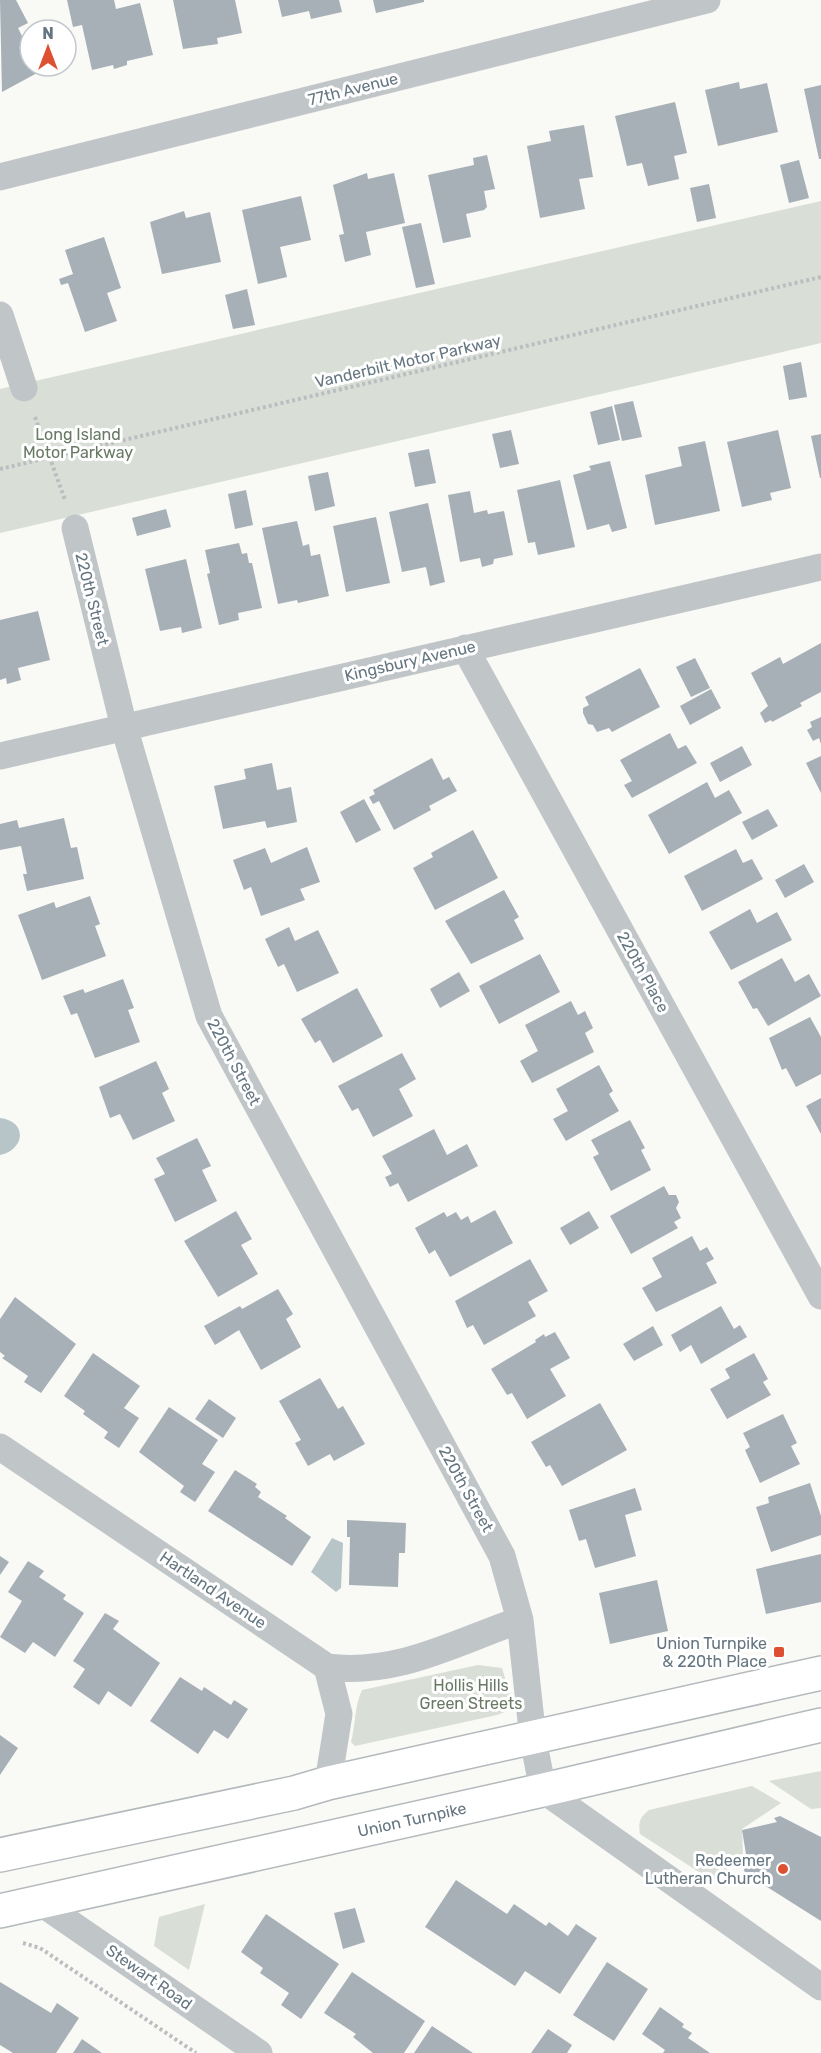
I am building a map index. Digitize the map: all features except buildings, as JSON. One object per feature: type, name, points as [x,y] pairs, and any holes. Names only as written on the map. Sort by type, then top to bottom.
[{"type":"main road","points":[[0,1855],[294,1793],[328,1783],[821,1673]]},
{"type":"main road","name":"Union Turnpike","points":[[0,1911],[543,1790],[821,1725]]},
{"type":"street","name":"77th Avenue","points":[[0,177],[707,0]]},
{"type":"street","points":[[0,315],[24,388]]},
{"type":"street","name":"220th Street","points":[[75,528],[124,727],[209,1016],[502,1556],[520,1620],[533,1739]]},
{"type":"street","name":"Kingsbury Avenue","points":[[0,756],[821,567]]},
{"type":"street","name":"220th Place","points":[[465,648],[821,1296]]},
{"type":"street","name":"Hartland Avenue","points":[[0,1447],[327,1667]]},
{"type":"street","points":[[328,1783],[339,1714],[327,1667],[355,1670],[418,1660],[520,1620]]},
{"type":"street","points":[[533,1739],[543,1790],[821,1987]]},
{"type":"street","name":"Stewart Road","points":[[38,1901],[259,2053]]},
{"type":"path","name":"Vanderbilt Motor Parkway","points":[[0,470],[821,276]]},
{"type":"path","points":[[24,388],[75,528]]},
{"type":"path","points":[[15,1944],[24,1943],[40,1948],[196,2053]]},
{"type":"green space","name":"Long Island Motor Parkway","points":[[821,201],[821,343],[0,533],[0,389]]},
{"type":"green space","name":"Hollis Hills Green Streets","points":[[478,1665],[502,1668],[512,1702],[507,1711],[355,1746],[351,1742],[362,1690]]},
{"type":"green space","points":[[821,1771],[821,1808],[811,1809],[769,1781]]},
{"type":"green space","points":[[752,1786],[781,1803],[742,1829],[743,1857],[713,1881],[640,1834],[640,1820],[649,1810]]},
{"type":"green space","points":[[205,1904],[189,1970],[154,1946],[159,1917]]},
{"type":"shaded area","points":[[0,1118],[15,1124],[20,1135],[15,1147],[0,1155]]},
{"type":"shaded area","points":[[332,1538],[343,1543],[341,1588],[336,1592],[311,1572]]},
{"type":"place","name":"Union Turnpike & 220th Place","points":[[779,1652]]},
{"type":"place","name":"Redeemer Lutheran Church","points":[[783,1869]]}]
